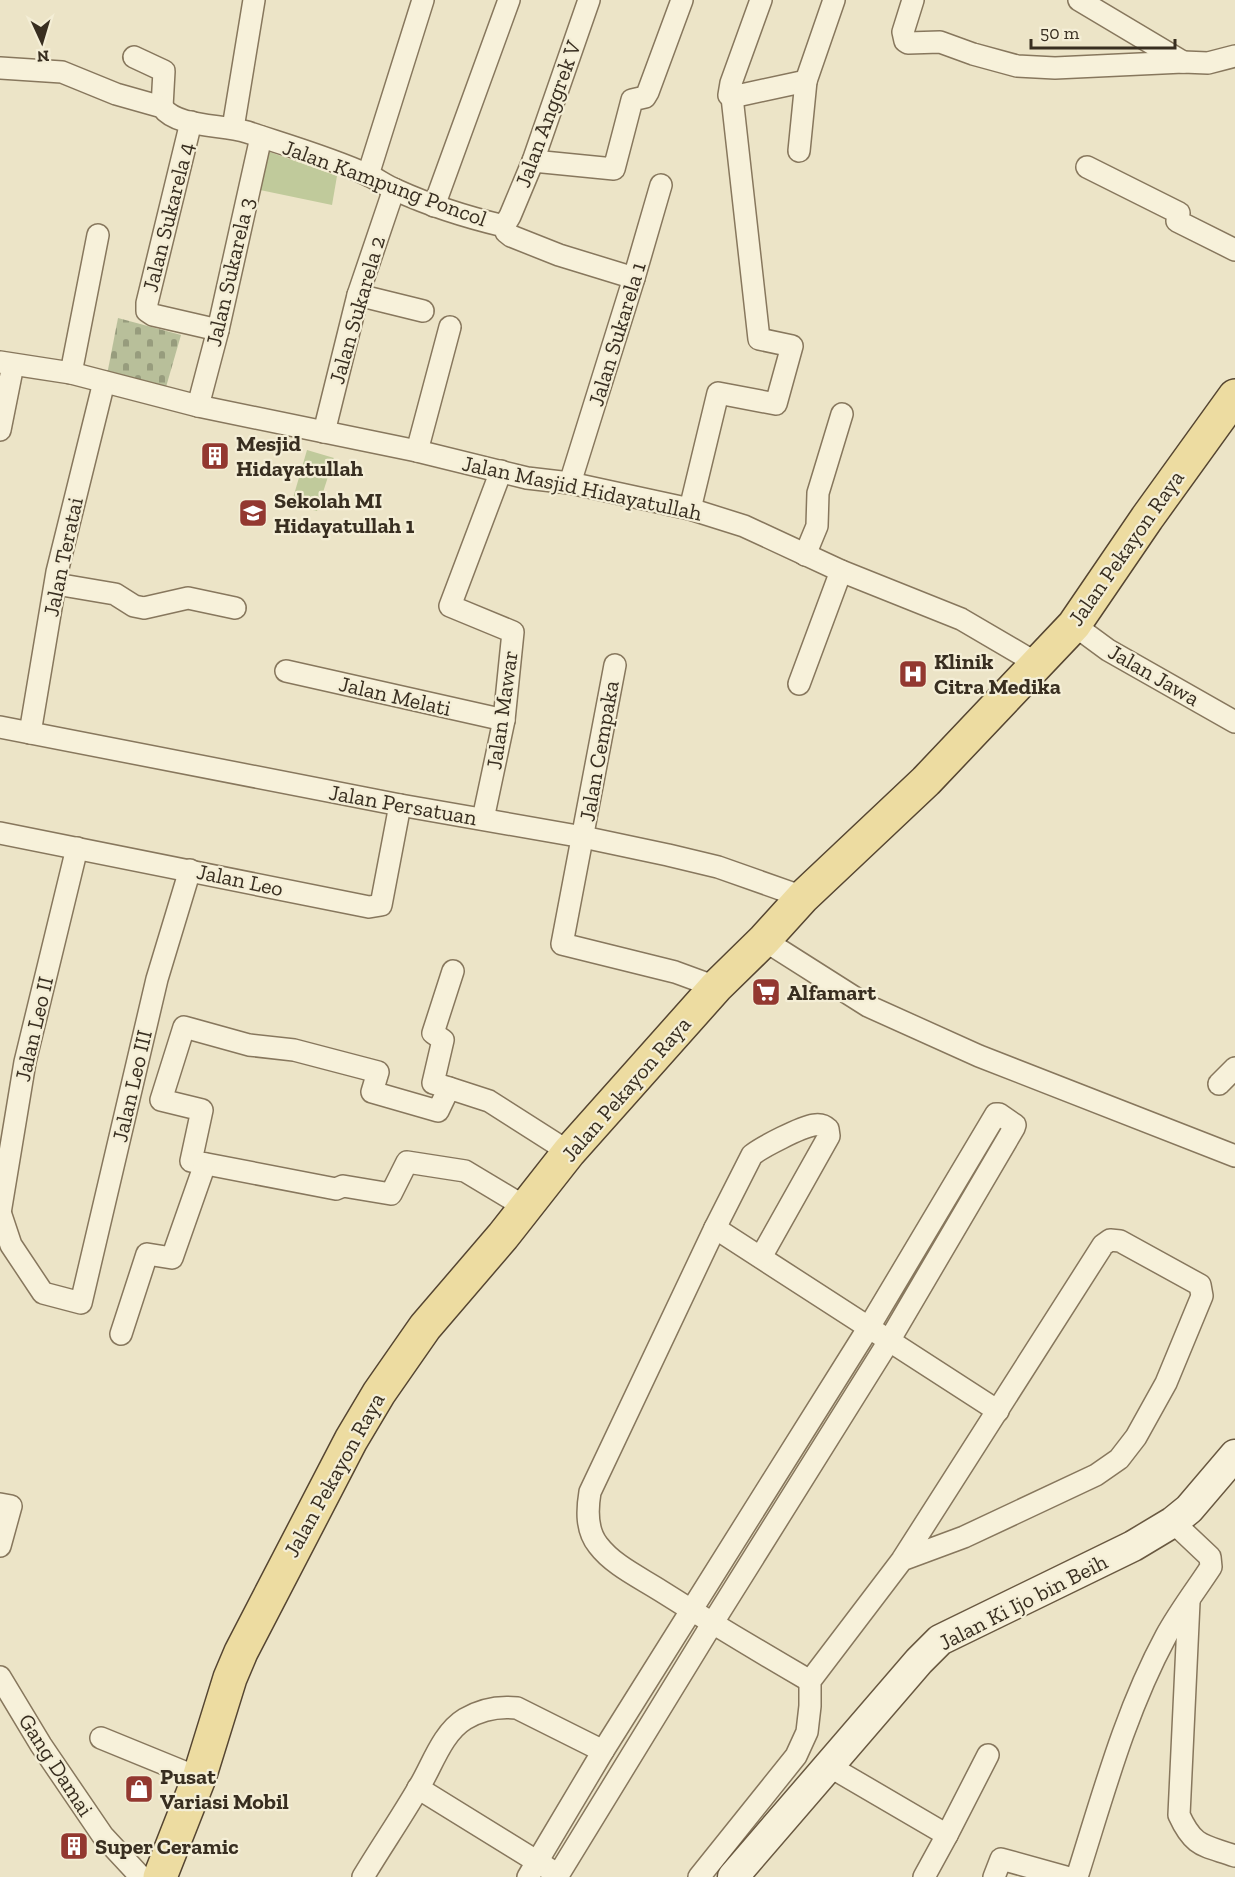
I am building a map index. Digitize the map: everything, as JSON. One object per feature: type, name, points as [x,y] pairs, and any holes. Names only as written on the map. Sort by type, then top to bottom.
[{"type":"main road","name":"Jalan Pekayon Raya","points":[[160,1877],[199,1778],[230,1678],[241,1652],[351,1440],[379,1393],[425,1327],[569,1152],[716,987],[764,940],[803,897],[926,780],[1074,625],[1147,518],[1235,396]]},
{"type":"street","points":[[233,128],[254,0]]},
{"type":"street","points":[[368,175],[423,0]]},
{"type":"street","points":[[434,206],[509,0]]},
{"type":"street","name":"Jalan Anggrek V","points":[[504,225],[533,161],[589,0]]},
{"type":"street","points":[[533,161],[614,170],[632,100],[645,97],[648,92],[682,0]]},
{"type":"street","points":[[690,509],[718,393],[776,404],[792,346],[759,339],[731,94],[761,0]]},
{"type":"street","points":[[799,151],[806,81],[834,0]]},
{"type":"street","points":[[913,0],[903,32],[903,38],[908,43],[940,42],[1017,66],[1055,68],[1208,63],[1235,56]]},
{"type":"street","points":[[1079,0],[1184,62]]},
{"type":"street","points":[[134,57],[164,71],[162,107]]},
{"type":"street","name":"Jalan Kampung Poncol","points":[[0,68],[63,72],[116,94],[162,107],[174,118],[191,123],[233,128],[261,137],[368,175],[393,189],[434,206],[504,225],[506,232],[511,236],[559,255],[634,278]]},
{"type":"street","points":[[731,94],[806,81]]},
{"type":"street","name":"Jalan Sukarela 4","points":[[191,123],[147,310],[153,315],[218,330]]},
{"type":"street","name":"Jalan Sukarela 3","points":[[198,406],[218,330],[261,137]]},
{"type":"street","points":[[1087,167],[1179,213],[1176,221],[1235,250]]},
{"type":"street","name":"Jalan Sukarela 1","points":[[570,483],[661,185]]},
{"type":"street","name":"Jalan Sukarela 2","points":[[324,432],[346,337],[393,189]]},
{"type":"street","points":[[70,373],[98,235]]},
{"type":"street","points":[[358,296],[423,311]]},
{"type":"street","points":[[417,451],[450,327]]},
{"type":"street","points":[[0,430],[7,363]]},
{"type":"street","name":"Jalan Masjid Hidayatullah","points":[[7,363],[70,373],[198,406],[417,451],[527,478],[570,483],[690,509],[744,526],[841,571],[961,620],[1036,663]]},
{"type":"street","name":"Jalan Teratai","points":[[30,733],[56,584],[75,493],[104,382]]},
{"type":"street","points":[[805,555],[816,526],[818,493],[842,414]]},
{"type":"street","name":"Jalan Mawar","points":[[483,819],[504,720],[513,632],[450,606],[501,471]]},
{"type":"street","points":[[799,684],[841,571]]},
{"type":"street","points":[[56,584],[115,594],[135,606],[144,608],[188,598],[235,608]]},
{"type":"street","name":"Jalan Jawa","points":[[1074,625],[1108,650],[1235,722]]},
{"type":"street","name":"Jalan Cempaka","points":[[615,665],[562,944],[675,972],[716,987]]},
{"type":"street","name":"Jalan Melati","points":[[286,671],[504,720]]},
{"type":"street","name":"Jalan Persatuan","points":[[0,727],[400,805],[584,837],[718,867],[803,897]]},
{"type":"street","name":"Jalan Leo","points":[[0,833],[369,906],[381,905],[400,805]]},
{"type":"street","name":"Jalan Leo II","points":[[0,1212],[24,1062],[77,848]]},
{"type":"street","name":"Jalan Leo III","points":[[0,1212],[11,1245],[43,1293],[81,1303],[157,979],[190,870]]},
{"type":"street","points":[[764,940],[878,1010],[979,1056],[1235,1156]]},
{"type":"street","points":[[453,970],[433,1033],[443,1040],[433,1083],[489,1101],[569,1152]]},
{"type":"street","points":[[449,1088],[438,1111],[372,1092],[378,1072],[294,1050],[249,1045],[184,1027],[161,1100],[202,1110],[190,1161],[336,1188],[343,1186],[391,1194],[407,1162],[465,1171],[525,1207]]},
{"type":"street","points":[[1219,1084],[1235,1068]]},
{"type":"street","points":[[418,1788],[533,1870],[559,1876],[712,1624],[889,1341],[1014,1128],[1014,1125],[999,1114],[996,1114],[869,1327],[603,1751],[533,1870]]},
{"type":"street","points":[[761,1257],[829,1136],[828,1129],[823,1125],[812,1125],[762,1147],[752,1155],[714,1228],[590,1492],[587,1509],[590,1529],[597,1544],[616,1562],[712,1624],[810,1681]]},
{"type":"street","points":[[121,1334],[147,1254],[172,1258],[205,1164]]},
{"type":"street","points":[[714,1228],[998,1411]]},
{"type":"street","points":[[699,1877],[796,1756],[807,1732],[810,1681],[902,1560],[1106,1241],[1120,1240],[1200,1285],[1202,1296],[1166,1383],[1136,1437],[1119,1459],[1096,1475],[964,1538],[902,1560]]},
{"type":"street","name":"Jalan Ki Ijo bin Beih","points":[[733,1877],[919,1661],[940,1640],[1133,1546],[1173,1522],[1195,1502],[1235,1455]]},
{"type":"street","points":[[0,1504],[11,1506],[0,1546]]},
{"type":"street","points":[[1077,1877],[1120,1740],[1136,1699],[1166,1635],[1211,1567],[1210,1557],[1173,1522]]},
{"type":"street","points":[[1189,1600],[1179,1815],[1186,1831],[1195,1842],[1235,1856]]},
{"type":"street","name":"Gang Damai","points":[[0,1677],[40,1745],[104,1836],[141,1877]]},
{"type":"street","points":[[363,1877],[418,1788],[448,1734],[463,1720],[483,1711],[504,1706],[517,1708],[603,1751]]},
{"type":"street","points":[[101,1738],[199,1778]]},
{"type":"street","points":[[924,1877],[988,1755]]},
{"type":"street","points":[[829,1766],[947,1835]]},
{"type":"street","points":[[994,1877],[1001,1859],[1066,1877]]},
{"type":"green space","points":[[267,151],[337,176],[332,205],[260,190]]},
{"type":"green space","points":[[118,318],[181,335],[164,394],[106,380]]},
{"type":"green space","points":[[307,450],[334,458],[317,511],[291,505]]},
{"type":"place","name":"Mesjid Hidayatullah","points":[[215,456]]},
{"type":"place","name":"Sekolah MI Hidayatullah 1","points":[[253,513]]},
{"type":"place","name":"Klinik Citra Medika","points":[[913,674]]},
{"type":"place","name":"Alfamart","points":[[766,992]]},
{"type":"place","name":"Pusat Variasi Mobil","points":[[139,1789]]},
{"type":"place","name":"Super Ceramic","points":[[74,1846]]}]
